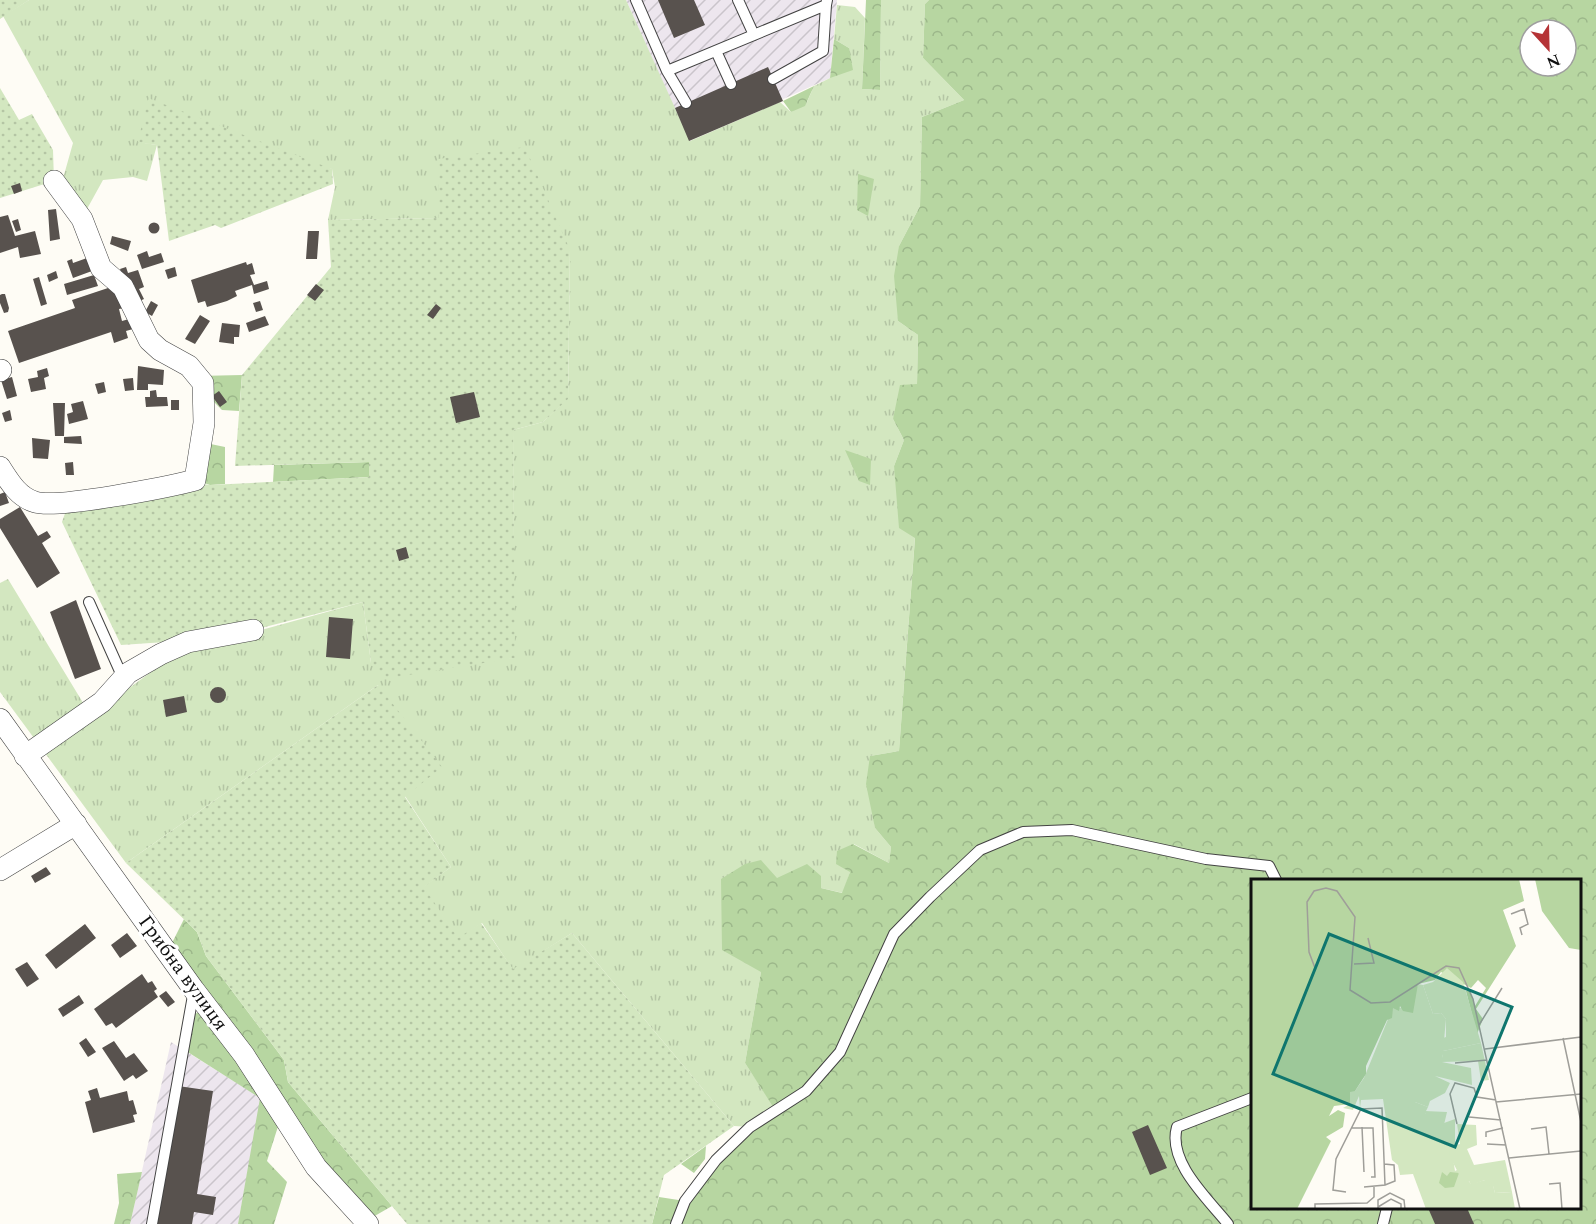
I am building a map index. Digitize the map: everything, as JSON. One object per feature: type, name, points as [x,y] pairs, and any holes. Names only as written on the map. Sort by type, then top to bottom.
[{"type":"street","points":[[0,467],[16,489],[27,499],[40,503],[69,502],[195,480],[204,423],[203,383],[189,366],[160,350],[148,340],[123,287],[101,268],[82,219],[54,181]]},
{"type":"street","points":[[25,756],[102,702],[123,678],[180,644],[253,630]]},
{"type":"street","name":"Грибна вулиця","points":[[0,719],[194,990],[244,1055],[316,1167],[368,1224]]},
{"type":"street","points":[[0,870],[76,824]]},
{"type":"lane","points":[[636,0],[668,71],[686,103]]},
{"type":"lane","points":[[738,0],[754,35]]},
{"type":"lane","points":[[668,71],[826,3],[823,51],[773,79]]},
{"type":"lane","points":[[716,51],[731,84]]},
{"type":"lane","points":[[89,602],[123,678]]},
{"type":"lane","points":[[676,1224],[685,1201],[716,1160],[750,1127],[806,1091],[840,1052],[894,934],[980,850],[1023,832],[1072,830],[1206,860],[1269,866],[1276,879]]},
{"type":"lane","points":[[152,1224],[194,990]]},
{"type":"lane","points":[[1228,1224],[1186,1170],[1173,1140],[1177,1127],[1251,1098]]},
{"type":"lane","points":[[1383,1224],[1387,1209]]},
{"type":"shaded area","points":[[626,0],[837,0],[830,78],[689,141]]},
{"type":"shaded area","points":[[171,1042],[261,1098],[238,1224],[130,1224]]},
{"type":"green space","points":[[0,0],[29,0],[0,19]]},
{"type":"green space","points":[[29,0],[626,0],[690,141],[780,102],[791,112],[807,102],[814,86],[830,78],[849,48],[834,39],[837,5],[855,7],[865,18],[862,89],[880,90],[881,0],[929,0],[925,4],[923,58],[964,100],[922,117],[920,206],[899,246],[898,321],[918,335],[917,384],[893,419],[904,440],[894,466],[915,537],[899,751],[870,756],[875,828],[891,847],[889,863],[854,844],[850,872],[843,893],[821,888],[761,972],[745,1063],[776,1110],[750,1127],[734,1126],[572,933],[513,970],[482,923],[458,939],[423,887],[451,867],[405,796],[378,685],[126,863],[0,692],[0,583],[8,579],[91,716],[177,653],[363,602],[371,663],[514,658],[513,430],[543,422],[568,398],[570,250],[440,218],[328,220],[335,187],[332,169],[138,142],[157,145],[147,181],[133,177],[103,180],[87,209],[62,182],[73,143],[3,16]]},
{"type":"green space","points":[[866,0],[881,0],[880,90],[862,89]]},
{"type":"green space","points":[[929,0],[1596,0],[1596,1224],[652,1224],[659,1197],[685,1201],[716,1160],[777,1113],[745,1063],[761,972],[722,950],[721,879],[745,864],[761,860],[777,878],[807,864],[821,876],[821,888],[842,893],[850,872],[836,864],[837,851],[853,844],[889,863],[891,847],[875,828],[866,784],[870,756],[899,751],[915,538],[899,528],[894,466],[904,440],[893,419],[900,385],[917,384],[918,335],[898,321],[894,276],[899,246],[920,206],[922,117],[964,100],[923,58],[925,4]]},
{"type":"green space","points":[[834,39],[849,48],[853,70],[830,78]]},
{"type":"green space","points":[[814,86],[805,106],[791,112],[783,101]]},
{"type":"green space","points":[[0,88],[19,120],[32,114],[53,150],[54,181],[0,198]]},
{"type":"green space","points":[[148,98],[332,169],[333,184],[221,228],[215,225],[169,241],[157,145],[138,142]]},
{"type":"green space","points":[[525,147],[570,250],[568,399],[543,422],[513,430],[515,658],[383,679],[371,663],[363,602],[253,630],[195,640],[121,645],[62,522],[69,502],[187,482],[210,485],[369,477],[369,462],[235,466],[242,375],[331,267],[328,220],[439,218],[438,159]]},
{"type":"green space","points":[[858,174],[874,179],[868,216],[857,210]]},
{"type":"green space","points":[[242,375],[239,411],[222,410],[205,393],[198,376]]},
{"type":"green space","points":[[201,442],[225,447],[225,484],[210,485],[195,480]]},
{"type":"green space","points":[[845,450],[871,459],[870,485],[859,481]]},
{"type":"green space","points":[[369,462],[369,477],[273,482],[274,465]]},
{"type":"green space","points":[[378,685],[442,767],[405,797],[451,867],[424,887],[458,938],[481,923],[513,969],[572,933],[734,1126],[664,1175],[652,1224],[407,1224],[288,1082],[284,1060],[206,956],[197,932],[126,863]]},
{"type":"green space","points":[[184,919],[197,932],[206,956],[284,1060],[288,1082],[392,1206],[366,1221],[282,1114],[267,1161],[287,1182],[274,1224],[238,1224],[260,1098],[183,1049],[189,1016],[208,1009],[168,951]]},
{"type":"green space","points":[[706,1146],[705,1159],[694,1173],[681,1164]]},
{"type":"green space","points":[[142,1172],[130,1224],[114,1224],[119,1203],[117,1174]]},
{"type":"building","points":[[658,0],[694,0],[705,25],[674,38]]},
{"type":"building","points":[[768,67],[783,101],[689,141],[675,108]]},
{"type":"building","points":[[20,183],[22,191],[14,194],[11,186]]},
{"type":"building","points":[[56,209],[60,239],[50,241],[48,210]]},
{"type":"building","points":[[8,215],[15,236],[35,231],[41,254],[20,258],[18,247],[0,253],[0,217]]},
{"type":"building","points":[[18,219],[21,230],[16,232],[12,221]]},
{"type":"building","points":[[154,223],[158,224],[158,232],[154,233],[150,232],[149,228],[150,224]]},
{"type":"building","points":[[308,231],[319,231],[317,259],[306,259]]},
{"type":"building","points":[[112,236],[131,241],[128,251],[110,244]]},
{"type":"building","points":[[147,251],[149,257],[161,253],[164,262],[142,269],[137,255]]},
{"type":"building","points":[[87,258],[92,271],[73,278],[67,261],[72,259],[73,263]]},
{"type":"building","points":[[246,262],[247,265],[252,263],[255,274],[250,275],[254,285],[267,281],[269,289],[254,294],[252,285],[235,291],[237,296],[227,301],[207,307],[205,301],[198,303],[191,280]]},
{"type":"building","points":[[126,267],[128,273],[138,270],[144,287],[139,289],[144,299],[135,303],[130,292],[136,290],[134,285],[127,288],[120,269]]},
{"type":"building","points":[[175,267],[177,276],[168,279],[165,270]]},
{"type":"building","points":[[56,271],[58,278],[49,282],[47,275]]},
{"type":"building","points":[[94,275],[98,286],[67,295],[64,284]]},
{"type":"building","points":[[39,277],[47,304],[41,306],[33,279]]},
{"type":"building","points":[[316,284],[324,290],[315,301],[307,295]]},
{"type":"building","points":[[117,285],[124,308],[119,309],[122,321],[129,319],[133,329],[126,331],[128,338],[114,343],[111,332],[19,363],[8,331],[75,308],[72,300]]},
{"type":"building","points":[[2,294],[5,294],[9,308],[8,312],[4,313],[0,303]]},
{"type":"building","points":[[151,301],[158,305],[152,316],[145,312]]},
{"type":"building","points":[[260,301],[263,310],[256,312],[253,303]]},
{"type":"building","points":[[436,304],[441,308],[433,319],[427,315]]},
{"type":"building","points":[[200,315],[210,321],[195,344],[185,339]]},
{"type":"building","points":[[265,316],[269,325],[249,332],[246,323]]},
{"type":"building","points":[[222,323],[240,325],[239,337],[234,337],[234,344],[219,342]]},
{"type":"building","points":[[138,366],[164,370],[163,385],[148,384],[148,390],[137,390]]},
{"type":"building","points":[[47,368],[49,376],[44,378],[46,389],[31,392],[28,379],[38,377],[37,371]]},
{"type":"building","points":[[12,377],[17,396],[7,399],[1,380]]},
{"type":"building","points":[[133,378],[134,390],[125,391],[123,379]]},
{"type":"building","points":[[104,382],[106,392],[98,394],[95,384]]},
{"type":"building","points":[[156,390],[157,397],[167,397],[168,406],[146,407],[145,397],[150,397],[150,391]]},
{"type":"building","points":[[219,391],[227,402],[220,407],[212,396]]},
{"type":"building","points":[[474,392],[480,417],[456,423],[450,397]]},
{"type":"building","points":[[171,400],[179,400],[179,410],[171,410]]},
{"type":"building","points":[[83,401],[88,419],[69,424],[67,414],[73,412],[71,404]]},
{"type":"building","points":[[53,403],[65,403],[64,436],[55,436]]},
{"type":"building","points":[[10,410],[12,420],[5,422],[2,413]]},
{"type":"building","points":[[81,436],[82,444],[64,443],[64,437]]},
{"type":"building","points":[[32,438],[50,440],[48,459],[33,458]]},
{"type":"building","points":[[73,462],[74,475],[66,475],[65,463]]},
{"type":"building","points":[[5,492],[9,503],[0,506],[0,494]]},
{"type":"building","points":[[20,507],[38,536],[47,531],[51,537],[42,543],[60,573],[37,588],[0,528],[0,519]]},
{"type":"building","points":[[406,547],[409,558],[399,561],[396,550]]},
{"type":"building","points":[[76,600],[101,669],[75,679],[50,612]]},
{"type":"building","points":[[329,617],[353,619],[350,659],[326,657]]},
{"type":"building","points":[[218,687],[226,695],[218,703],[210,695]]},
{"type":"building","points":[[184,696],[187,712],[166,717],[163,700]]},
{"type":"building","points":[[46,867],[51,874],[35,883],[31,876]]},
{"type":"building","points":[[85,924],[96,938],[56,969],[45,955]]},
{"type":"building","points":[[127,933],[137,946],[120,958],[111,945]]},
{"type":"building","points":[[27,962],[39,979],[27,987],[15,969]]},
{"type":"building","points":[[142,974],[148,983],[152,981],[157,989],[154,991],[158,997],[116,1028],[112,1023],[106,1026],[94,1009]]},
{"type":"building","points":[[166,991],[175,1002],[168,1007],[159,996]]},
{"type":"building","points":[[79,995],[84,1003],[63,1017],[58,1009]]},
{"type":"building","points":[[86,1038],[96,1052],[88,1057],[79,1043]]},
{"type":"building","points":[[114,1041],[126,1058],[134,1053],[148,1071],[136,1079],[133,1075],[124,1081],[102,1048]]},
{"type":"building","points":[[178,1086],[213,1091],[197,1194],[216,1197],[213,1215],[194,1212],[192,1224],[156,1224]]},
{"type":"building","points":[[97,1088],[100,1098],[127,1091],[129,1101],[133,1100],[137,1114],[133,1115],[135,1122],[93,1133],[85,1102],[91,1100],[88,1091]]},
{"type":"building","points":[[1148,1125],[1167,1168],[1150,1175],[1132,1132]]},
{"type":"building","points":[[1428,1209],[1467,1209],[1474,1224],[1435,1224]]}]
